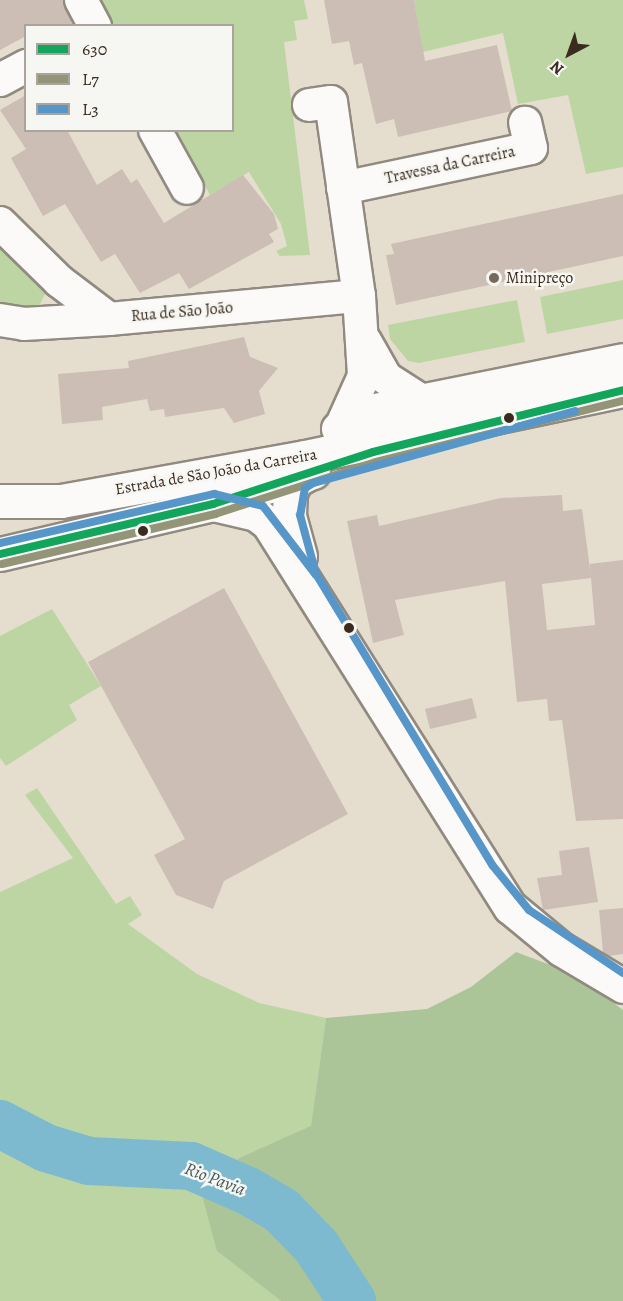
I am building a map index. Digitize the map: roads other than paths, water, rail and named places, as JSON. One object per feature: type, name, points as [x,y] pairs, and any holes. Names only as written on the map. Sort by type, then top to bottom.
[{"type":"main road","name":"Estrada de São João da Carreira","points":[[0,501],[62,501],[307,465],[572,400],[623,390]]},
{"type":"main road","name":"Estrada de São João da Carreira","points":[[0,554],[213,504],[307,465]]},
{"type":"main road","points":[[306,578],[289,516],[295,481],[307,465]]},
{"type":"main road","points":[[213,504],[256,514],[306,578],[510,908],[561,949],[623,986]]},
{"type":"street","points":[[81,0],[94,24]]},
{"type":"street","points":[[0,80],[24,67]]},
{"type":"street","points":[[307,465],[341,427],[362,387],[363,338],[331,102],[309,105]]},
{"type":"street","name":"Travessa da Carreira","points":[[343,188],[531,148],[525,123]]},
{"type":"street","points":[[155,132],[187,188]]},
{"type":"street","name":"Rua de São João","points":[[0,223],[59,281],[109,319],[359,296]]},
{"type":"street","points":[[0,320],[24,324],[109,319]]},
{"type":"street","points":[[363,338],[386,378],[422,400]]},
{"type":"street","points":[[341,427],[370,411],[623,360]]},
{"type":"waterway","name":"Rio Pavia","points":[[0,1124],[46,1148],[89,1161],[191,1166],[248,1191],[282,1211],[316,1246],[352,1301]]},
{"type":"place","name":"Minipreço","points":[[494,278]]}]
